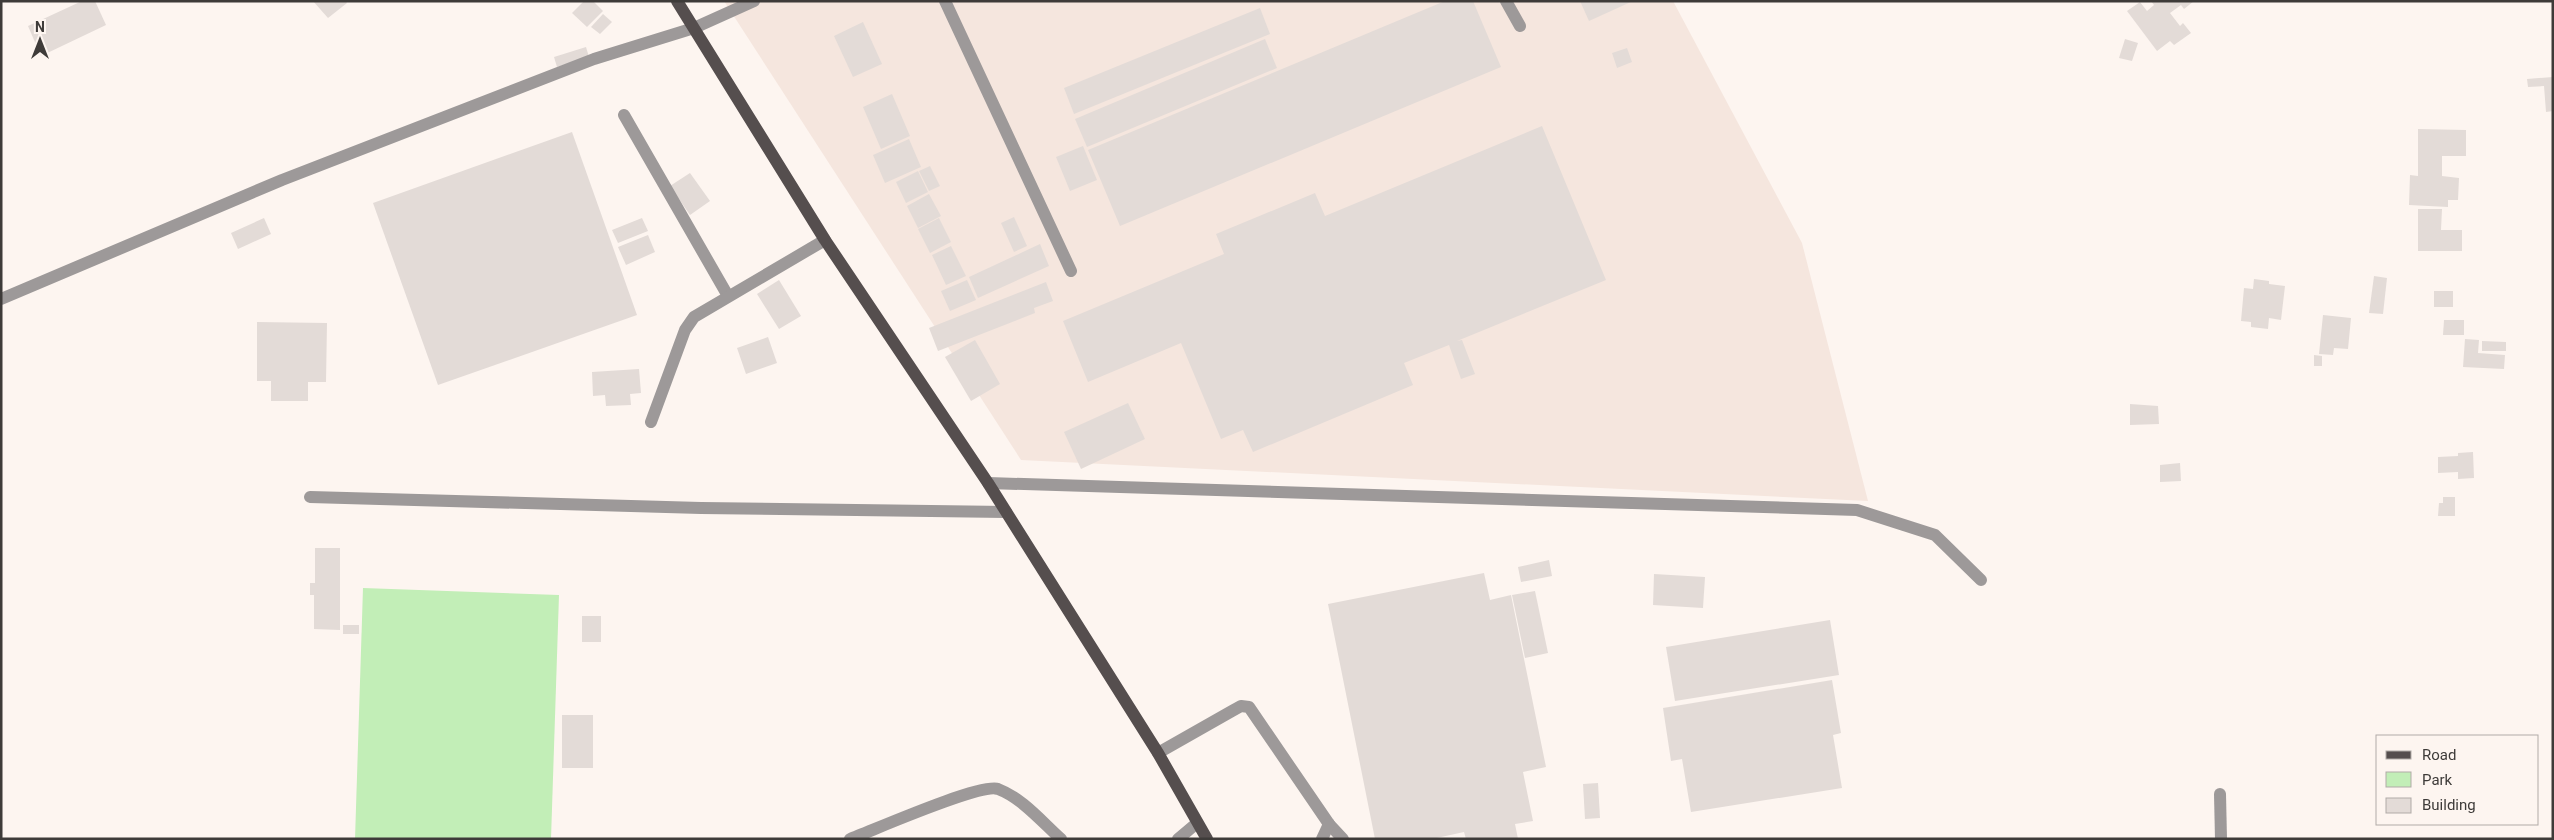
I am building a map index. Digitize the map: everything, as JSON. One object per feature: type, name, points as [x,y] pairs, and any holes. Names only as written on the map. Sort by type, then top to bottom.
[{"type":"main road","points":[[677,1],[825,240],[988,483],[1158,753],[1207,839]]},
{"type":"street","points":[[1,298],[282,180],[594,59],[694,28],[754,1]]},
{"type":"street","points":[[945,1],[1071,271]]},
{"type":"street","points":[[1506,1],[1520,26]]},
{"type":"street","points":[[624,115],[728,296]]},
{"type":"street","points":[[651,422],[685,330],[694,317],[825,240]]},
{"type":"street","points":[[988,483],[1857,510],[1935,535],[1981,580]]},
{"type":"street","points":[[310,497],[701,508],[1006,512]]},
{"type":"street","points":[[1158,753],[1241,706],[1249,707],[1329,824],[1343,839]]},
{"type":"street","points":[[850,839],[973,792],[996,788],[1016,798],[1061,839]]},
{"type":"street","points":[[2220,794],[2221,839]]},
{"type":"street","points":[[1178,839],[1197,823]]},
{"type":"street","points":[[1322,839],[1329,824]]},
{"type":"shaded area","points":[[724,1],[1673,1],[1802,243],[1868,501],[1021,460]]},
{"type":"green space","points":[[363,588],[559,595],[551,839],[355,839]]},
{"type":"building","points":[[82,1],[95,1],[106,25],[41,56],[28,26]]},
{"type":"building","points":[[313,1],[346,1],[347,3],[328,18]]},
{"type":"building","points":[[584,1],[593,1],[603,11],[587,27],[572,13]]},
{"type":"building","points":[[1445,1],[1473,1],[1501,67],[1120,226],[1088,150]]},
{"type":"building","points":[[1580,1],[1633,1],[1589,21]]},
{"type":"building","points":[[2151,1],[2194,1],[2184,9],[2181,5],[2170,13],[2180,26],[2183,23],[2191,33],[2174,45],[2170,41],[2157,51],[2127,11],[2140,2],[2147,11],[2154,5]]},
{"type":"building","points":[[1260,8],[1270,34],[1074,114],[1064,88]]},
{"type":"building","points":[[603,14],[612,22],[600,34],[591,27]]},
{"type":"building","points":[[863,22],[882,64],[853,77],[834,36]]},
{"type":"building","points":[[1265,39],[1277,68],[1087,147],[1075,119]]},
{"type":"building","points":[[2125,39],[2138,43],[2132,61],[2119,58]]},
{"type":"building","points":[[586,47],[589,57],[557,67],[554,57]]},
{"type":"building","points":[[1627,48],[1632,62],[1617,68],[1612,53]]},
{"type":"building","points":[[2553,77],[2553,111],[2546,112],[2544,86],[2528,87],[2527,79]]},
{"type":"building","points":[[892,94],[910,136],[881,149],[863,107]]},
{"type":"building","points":[[1542,126],[1606,280],[1457,341],[1462,340],[1475,374],[1461,379],[1449,345],[1404,363],[1413,385],[1253,452],[1243,430],[1221,439],[1181,343],[1088,382],[1063,321],[1224,254],[1216,234],[1315,193],[1325,216]]},
{"type":"building","points":[[2418,129],[2466,130],[2466,156],[2442,156],[2442,176],[2459,178],[2458,200],[2448,200],[2448,207],[2409,205],[2410,175],[2418,176]]},
{"type":"building","points":[[572,132],[637,315],[438,385],[373,203]]},
{"type":"building","points":[[909,139],[921,167],[885,183],[873,155]]},
{"type":"building","points":[[1083,146],[1097,180],[1070,191],[1056,157]]},
{"type":"building","points":[[930,166],[940,186],[929,191],[919,171]]},
{"type":"building","points":[[918,171],[928,192],[906,203],[896,182]]},
{"type":"building","points":[[690,173],[710,201],[690,215],[670,186]]},
{"type":"building","points":[[929,194],[941,216],[918,228],[907,206]]},
{"type":"building","points":[[2418,209],[2442,209],[2441,230],[2462,230],[2462,251],[2418,251]]},
{"type":"building","points":[[1014,217],[1027,246],[1014,252],[1001,223]]},
{"type":"building","points":[[264,218],[271,234],[238,249],[231,233]]},
{"type":"building","points":[[642,218],[648,231],[618,243],[612,230]]},
{"type":"building","points":[[939,218],[951,242],[930,253],[918,229]]},
{"type":"building","points":[[648,235],[655,252],[626,265],[618,247]]},
{"type":"building","points":[[1040,244],[1049,266],[978,298],[969,277]]},
{"type":"building","points":[[951,246],[966,276],[946,285],[932,255]]},
{"type":"building","points":[[2374,276],[2387,278],[2383,314],[2369,313]]},
{"type":"building","points":[[2254,279],[2269,281],[2269,284],[2285,286],[2281,320],[2269,318],[2268,329],[2251,327],[2251,322],[2241,321],[2244,288],[2253,289]]},
{"type":"building","points":[[779,280],[801,316],[779,329],[757,294]]},
{"type":"building","points":[[967,280],[976,300],[950,311],[941,291]]},
{"type":"building","points":[[1046,282],[1053,301],[1034,308],[1035,313],[938,351],[929,328]]},
{"type":"building","points":[[2434,291],[2453,291],[2453,307],[2434,307]]},
{"type":"building","points":[[2323,315],[2351,318],[2348,349],[2334,348],[2333,355],[2319,354]]},
{"type":"building","points":[[2444,320],[2464,320],[2464,335],[2443,335]]},
{"type":"building","points":[[257,322],[327,323],[326,382],[308,382],[308,401],[271,401],[271,381],[257,381]]},
{"type":"building","points":[[768,337],[777,363],[746,374],[737,348]]},
{"type":"building","points":[[2465,339],[2479,340],[2478,353],[2505,355],[2504,369],[2463,367]]},
{"type":"building","points":[[975,340],[1000,384],[971,401],[945,357]]},
{"type":"building","points":[[2482,341],[2506,342],[2506,351],[2482,351]]},
{"type":"building","points":[[2314,355],[2322,356],[2322,366],[2314,366]]},
{"type":"building","points":[[639,369],[641,393],[630,394],[631,405],[606,406],[605,395],[593,396],[592,372]]},
{"type":"building","points":[[1128,403],[1145,439],[1081,469],[1064,432]]},
{"type":"building","points":[[2130,404],[2158,406],[2159,424],[2130,425]]},
{"type":"building","points":[[2473,452],[2474,478],[2458,479],[2458,472],[2438,473],[2438,457],[2458,456],[2458,453]]},
{"type":"building","points":[[2180,463],[2181,481],[2160,482],[2160,465]]},
{"type":"building","points":[[2443,497],[2455,497],[2455,516],[2438,516],[2439,503],[2443,503]]},
{"type":"building","points":[[315,548],[340,548],[340,630],[314,629],[314,595],[310,595],[310,583],[315,583]]},
{"type":"building","points":[[1549,560],[1552,576],[1521,582],[1518,567]]},
{"type":"building","points":[[1484,573],[1490,600],[1511,595],[1546,767],[1523,772],[1533,821],[1515,824],[1518,839],[1466,839],[1464,832],[1432,839],[1375,839],[1328,604]]},
{"type":"building","points":[[1654,574],[1705,577],[1703,608],[1653,605]]},
{"type":"building","points":[[1535,591],[1548,653],[1525,658],[1512,595]]},
{"type":"building","points":[[582,616],[601,616],[601,642],[582,642]]},
{"type":"building","points":[[1830,620],[1839,675],[1675,701],[1666,647]]},
{"type":"building","points":[[343,625],[359,625],[359,634],[343,634]]},
{"type":"building","points":[[1832,680],[1841,733],[1833,735],[1842,788],[1691,812],[1682,759],[1671,761],[1663,708]]},
{"type":"building","points":[[562,715],[593,715],[593,768],[562,768]]},
{"type":"building","points":[[1598,783],[1600,818],[1585,819],[1583,784]]}]
